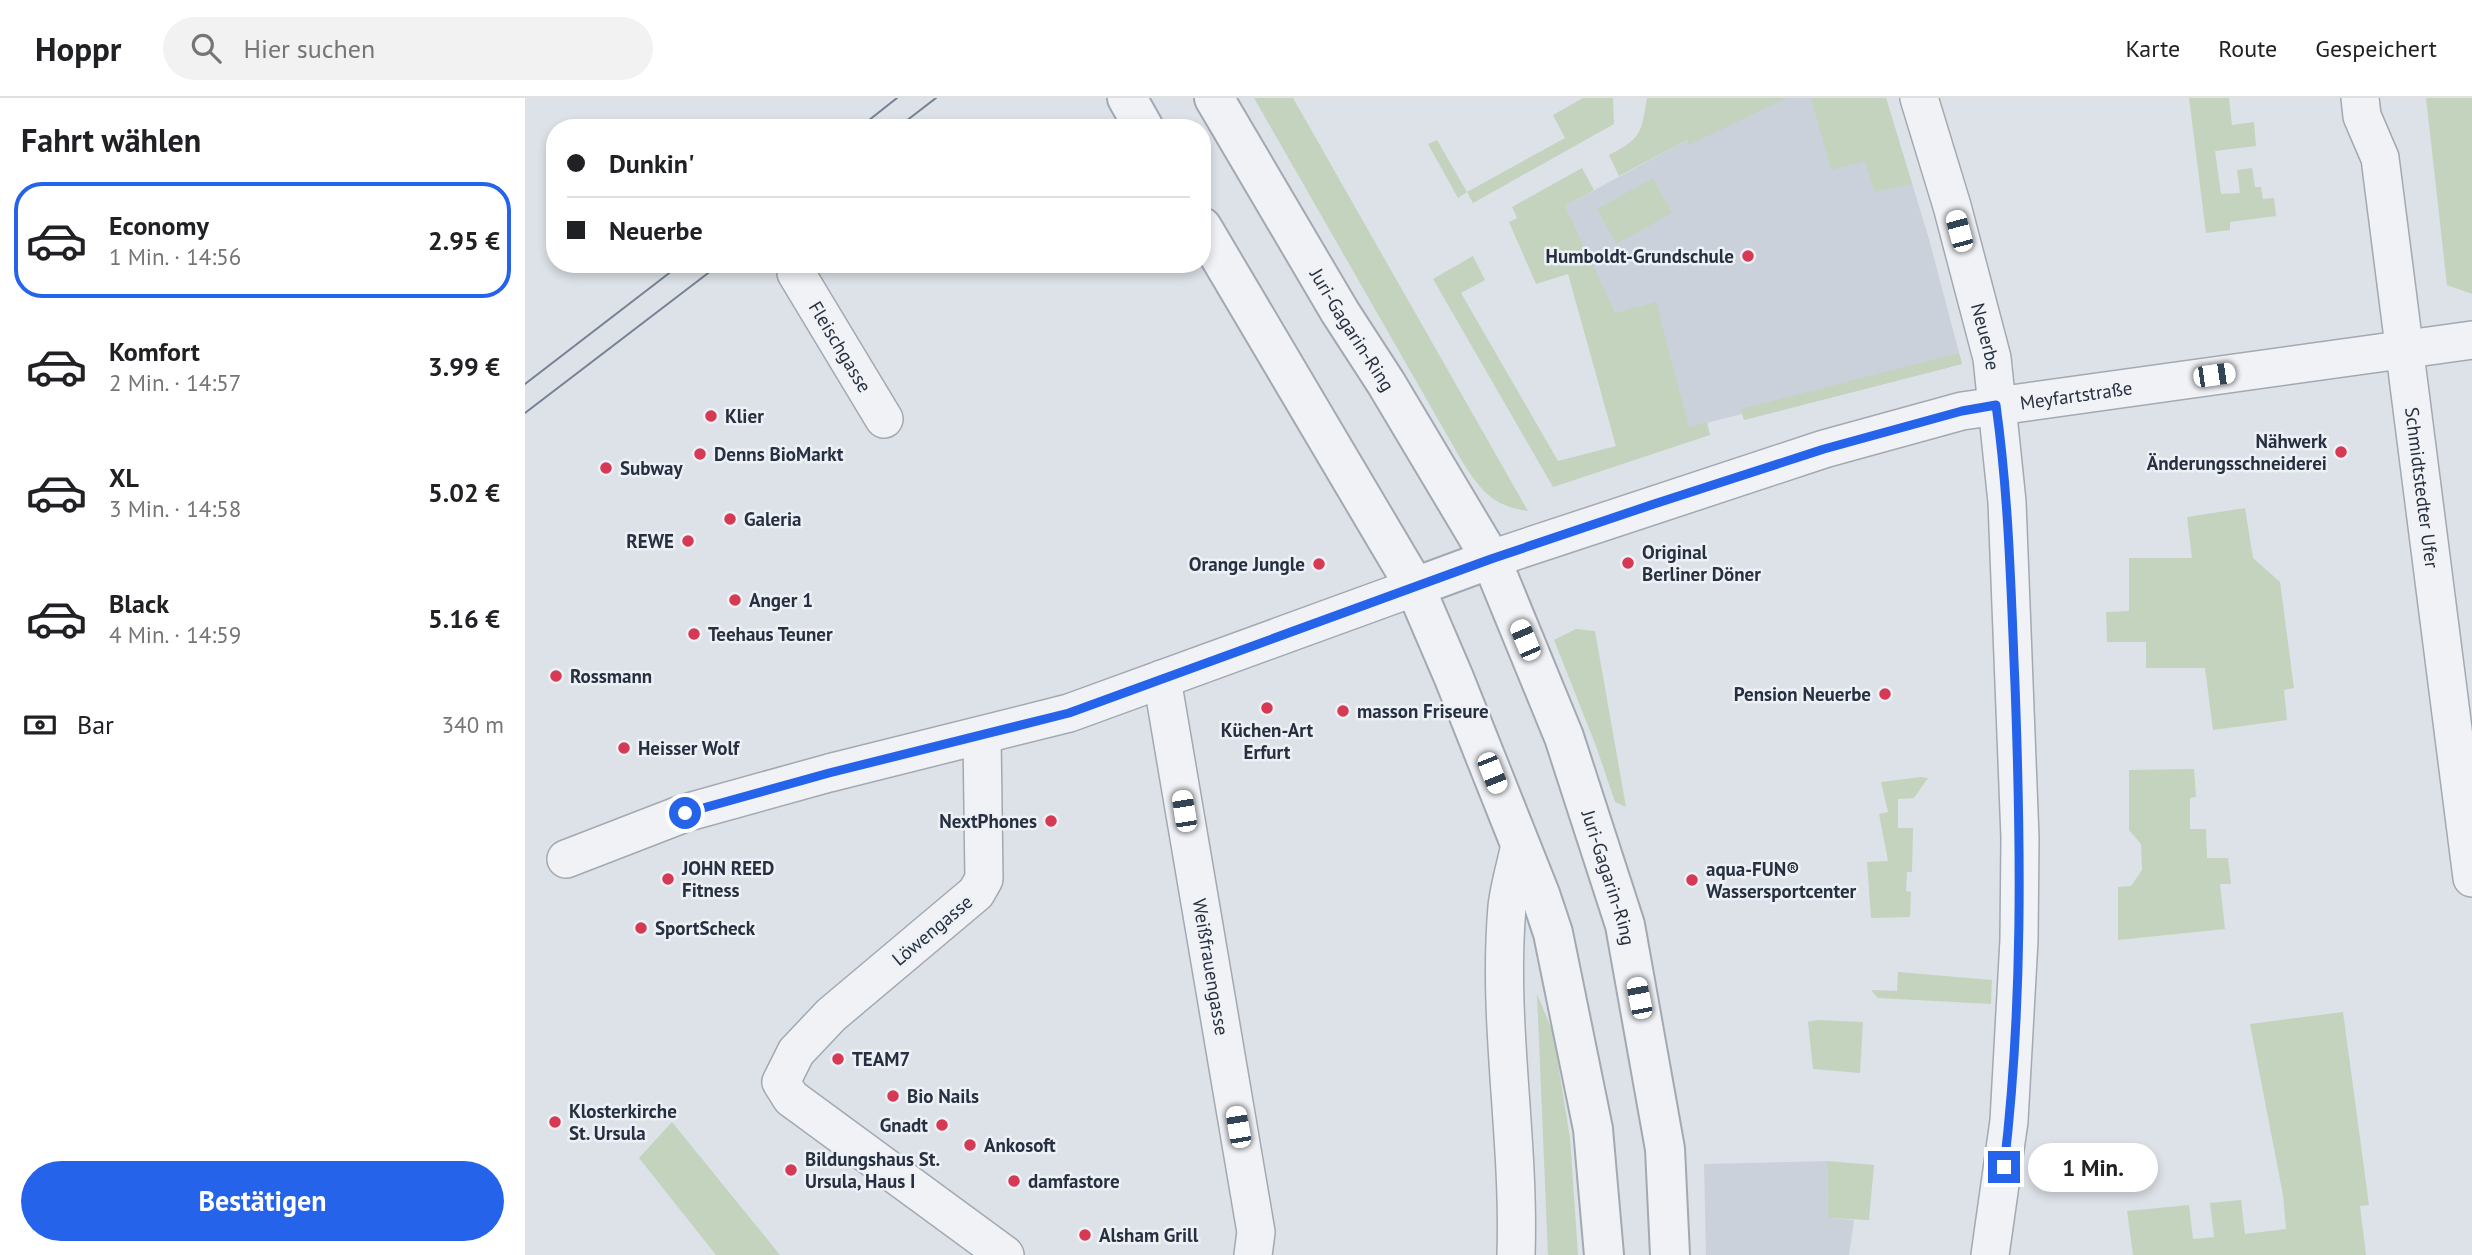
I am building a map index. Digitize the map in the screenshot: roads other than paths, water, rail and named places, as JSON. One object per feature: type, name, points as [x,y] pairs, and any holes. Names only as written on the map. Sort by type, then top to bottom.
[{"type":"street","points":[[1127,98],[1139,119]]},
{"type":"street","name":"Juri-Gagarin-Ring","points":[[1214,98],[1340,312],[1387,383],[1491,559],[1564,737],[1625,925],[1665,1149],[1670,1255]]},
{"type":"street","name":"Neuerbe","points":[[1919,98],[1952,206],[1992,358],[2007,502],[2021,838],[2017,989],[2009,1121],[1990,1255]]},
{"type":"street","name":"Schmidtstedter Ufer","points":[[2360,98],[2362,116],[2380,158],[2472,878]]},
{"type":"street","points":[[1211,243],[1415,587],[1541,894],[1553,933],[1593,1129],[1604,1255]]},
{"type":"street","name":"Fleischgasse","points":[[796,273],[884,419]]},
{"type":"street","name":"Meyfartstraße","points":[[1491,559],[1824,449],[1962,411],[2472,340]]},
{"type":"street","points":[[566,859],[685,813],[829,773],[1069,713],[1491,559]]},
{"type":"street","name":"Weißfrauengasse","points":[[1162,679],[1256,1232],[1253,1255]]},
{"type":"street","name":"Löwengasse","points":[[982,736],[984,879],[976,893],[831,1015],[796,1052],[781,1082],[791,1098],[1005,1255]]},
{"type":"street","points":[[1517,1255],[1518,1203],[1504,970],[1507,905],[1520,845]]},
{"type":"tram line","points":[[870,119],[897,98]]},
{"type":"tram line","points":[[909,119],[936,98]]},
{"type":"tram line","points":[[525,384],[669,273]]},
{"type":"tram line","points":[[525,413],[708,273]]},
{"type":"place","name":"Humboldt-Grundschule","points":[[1748,256]]},
{"type":"place","name":"Klier","points":[[711,416]]},
{"type":"place","name":"Nähwerk Änderungsschneiderei","points":[[2341,452]]},
{"type":"place","name":"Denns BioMarkt","points":[[700,454]]},
{"type":"place","name":"Subway","points":[[606,468]]},
{"type":"place","name":"Galeria","points":[[730,519]]},
{"type":"place","name":"REWE","points":[[688,541]]},
{"type":"place","name":"Original Berliner Döner","points":[[1628,563]]},
{"type":"place","name":"Orange Jungle","points":[[1319,564]]},
{"type":"place","name":"Anger 1","points":[[735,600]]},
{"type":"place","name":"Teehaus Teuner","points":[[694,634]]},
{"type":"place","name":"Rossmann","points":[[556,676]]},
{"type":"place","name":"Pension Neuerbe","points":[[1885,694]]},
{"type":"place","name":"Küchen-Art Erfurt","points":[[1267,708]]},
{"type":"place","name":"masson Friseure","points":[[1343,711]]},
{"type":"place","name":"Heisser Wolf","points":[[624,748]]},
{"type":"place","name":"NextPhones","points":[[1051,821]]},
{"type":"place","name":"JOHN REED Fitness","points":[[668,879]]},
{"type":"place","name":"aqua-FUN® Wassersportcenter","points":[[1692,880]]},
{"type":"place","name":"SportScheck","points":[[641,928]]},
{"type":"place","name":"TEAM7","points":[[838,1059]]},
{"type":"place","name":"Bio Nails","points":[[893,1096]]},
{"type":"place","name":"Klosterkirche St. Ursula","points":[[555,1122]]},
{"type":"place","name":"Gnadt","points":[[942,1125]]},
{"type":"place","name":"Ankosoft","points":[[970,1145]]},
{"type":"place","name":"Bildungshaus St. Ursula, Haus I","points":[[791,1170]]},
{"type":"place","name":"damfastore","points":[[1014,1181]]},
{"type":"place","name":"Alsham Grill","points":[[1085,1235]]}]
